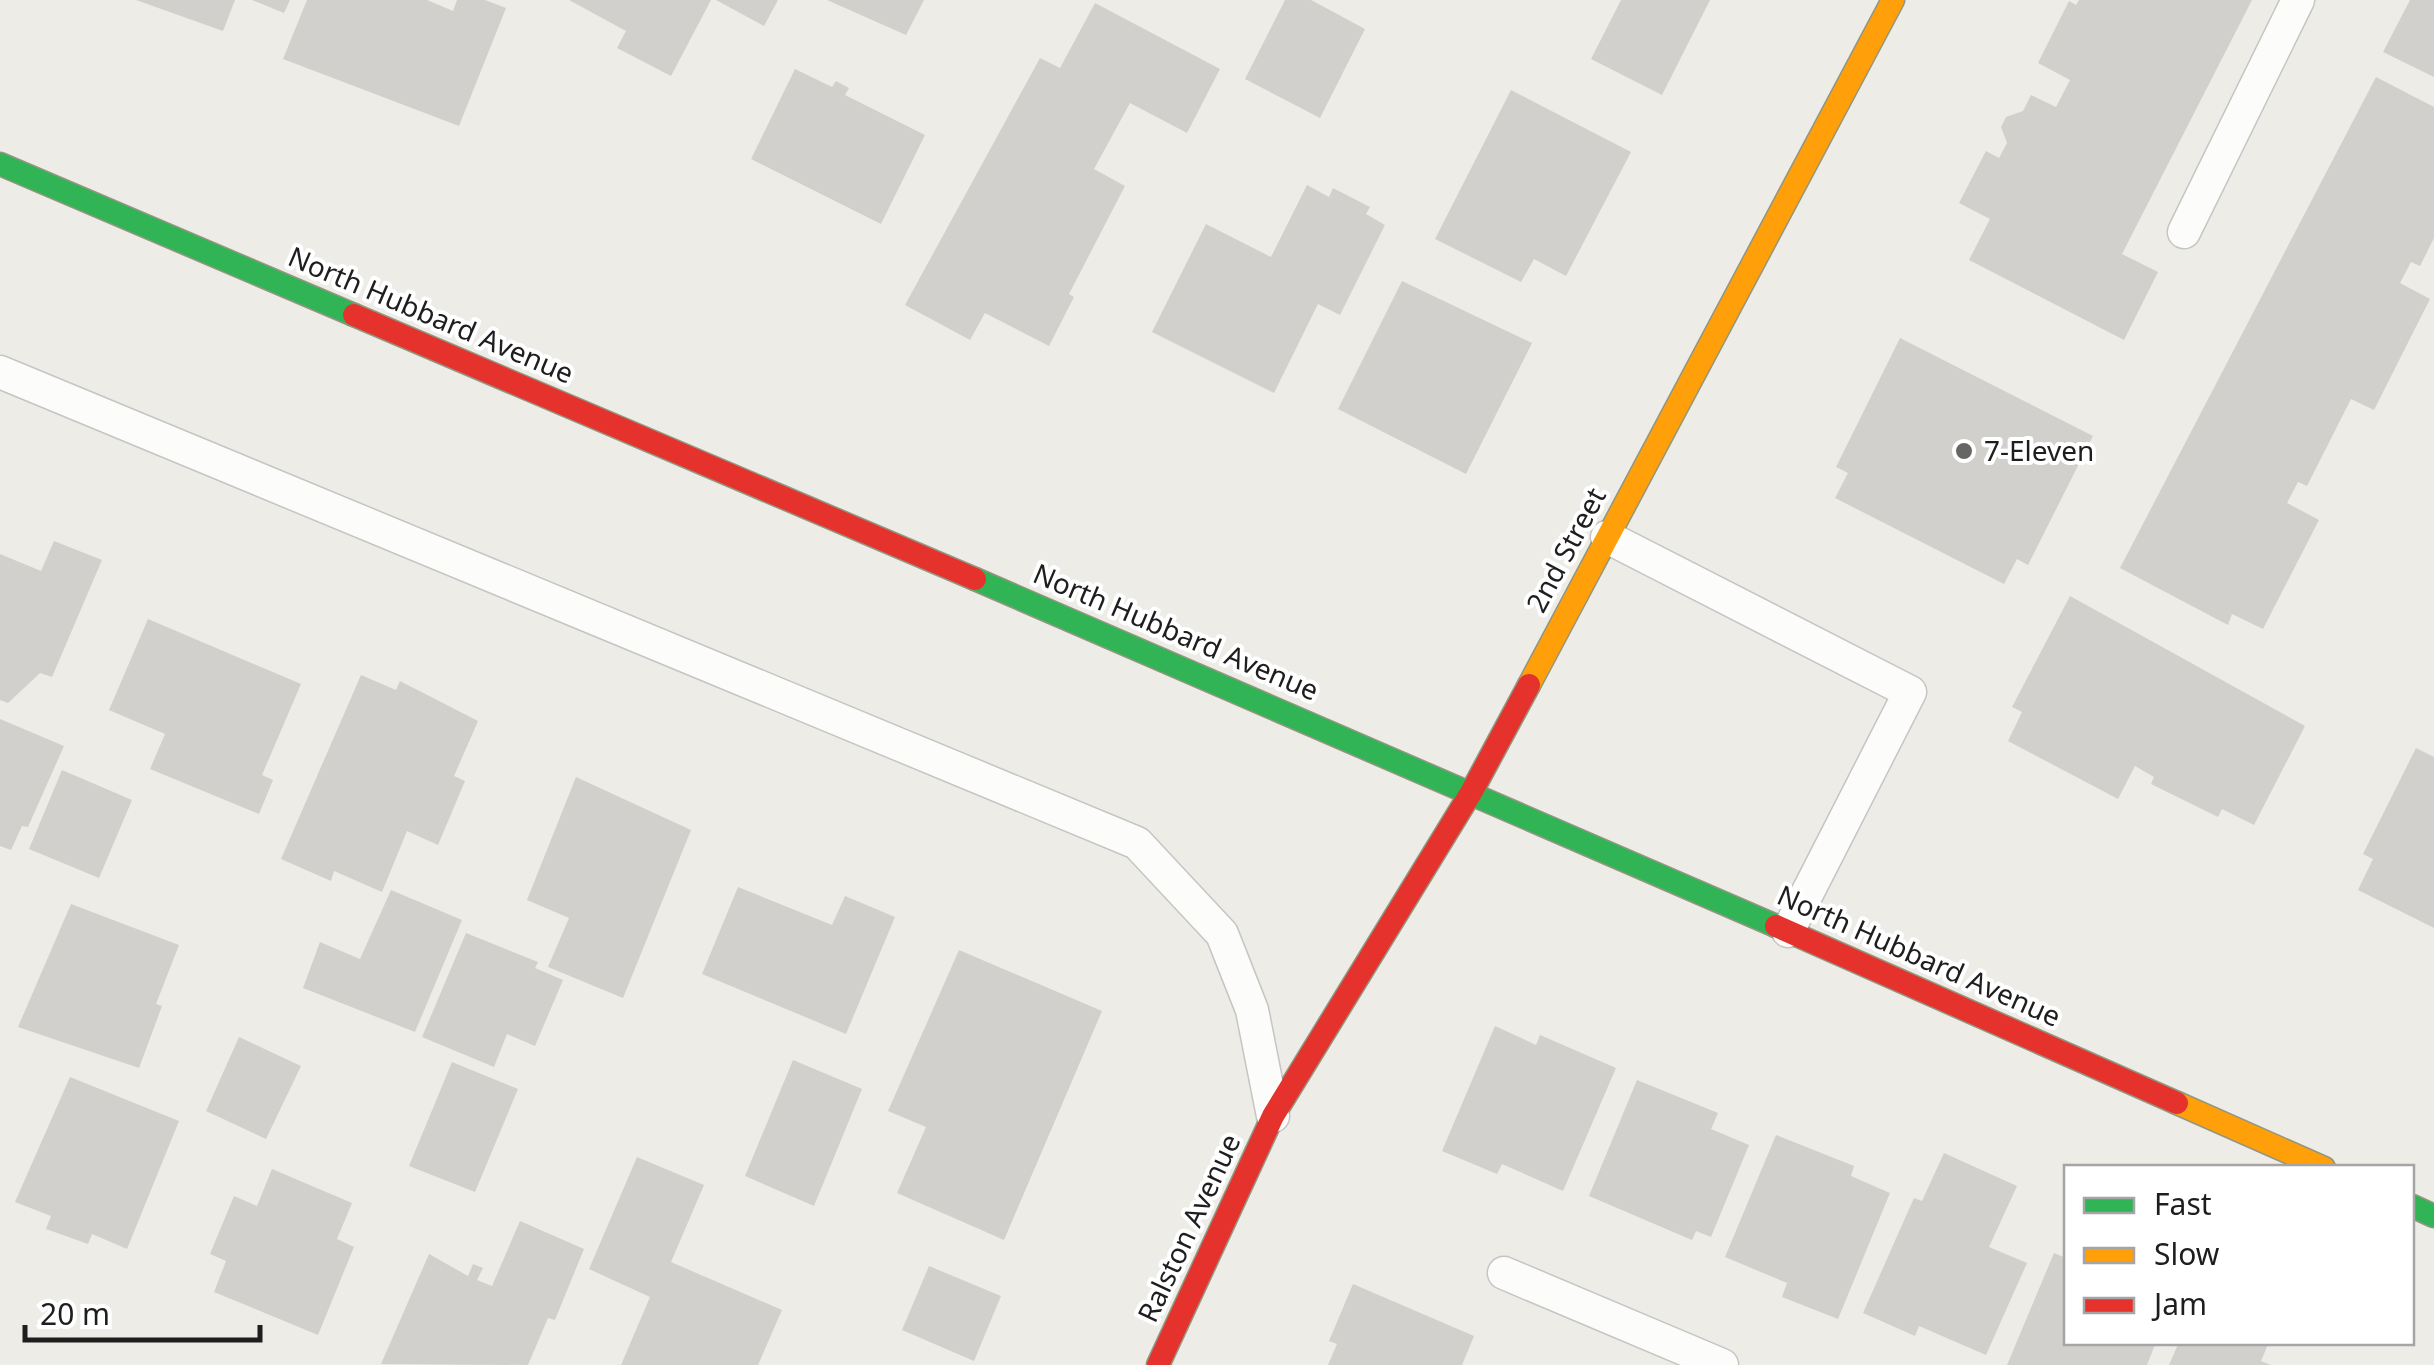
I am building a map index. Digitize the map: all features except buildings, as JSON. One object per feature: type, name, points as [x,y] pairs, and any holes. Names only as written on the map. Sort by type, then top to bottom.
[{"type":"main road","name":"2nd Street","points":[[1274,1116],[1472,792],[1893,0]]},
{"type":"main road","name":"North Hubbard Avenue","points":[[0,164],[1472,792],[2317,1165]]},
{"type":"main road","name":"Ralston Avenue","points":[[1158,1365],[1274,1116]]},
{"type":"lane","points":[[2184,232],[2298,0]]},
{"type":"lane","points":[[0,372],[1136,843],[1222,934],[1252,1010],[1274,1116]]},
{"type":"lane","points":[[1607,537],[1910,692],[1788,931]]},
{"type":"lane","points":[[1504,1273],[1722,1365]]},
{"type":"traffic: fast","points":[[0,164],[354,315]]},
{"type":"traffic: fast","points":[[975,579],[1776,926]]},
{"type":"traffic: fast","points":[[2414,1207],[2434,1216]]},
{"type":"traffic: slow","points":[[1529,685],[1893,0]]},
{"type":"traffic: slow","points":[[2177,1103],[2317,1165]]},
{"type":"traffic: jam","points":[[354,315],[975,579]]},
{"type":"traffic: jam","points":[[1158,1365],[1273,1116],[1472,791],[1529,685]]},
{"type":"traffic: jam","points":[[1776,926],[2177,1103]]},
{"type":"place","name":"7-Eleven","points":[[1964,451]]}]
